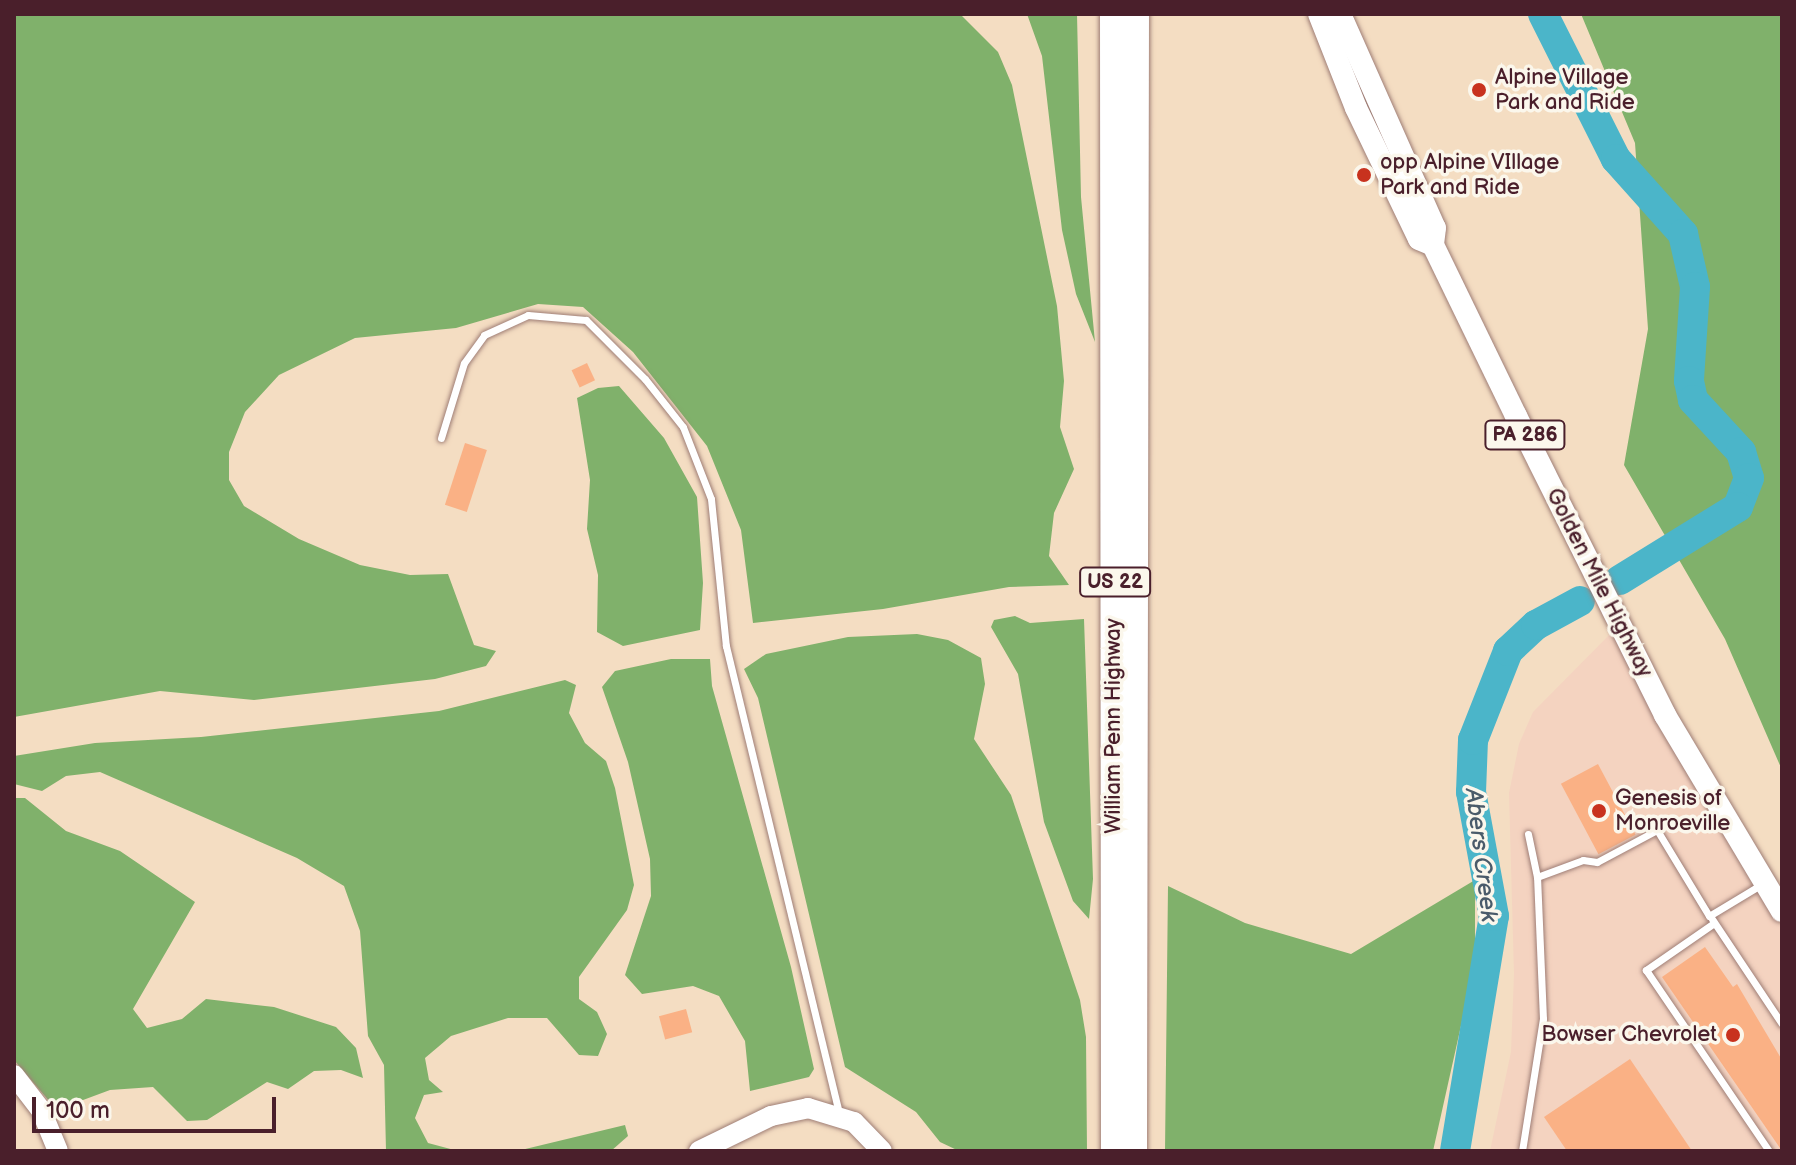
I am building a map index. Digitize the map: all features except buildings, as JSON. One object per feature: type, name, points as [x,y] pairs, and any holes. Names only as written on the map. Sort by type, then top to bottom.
[{"type":"highway","name":"William Penn Highway","points":[[1113,14],[1114,1151]]},
{"type":"highway","name":"William Penn Highway","points":[[1134,1151],[1136,14]]},
{"type":"main road","name":"Golden Mile Highway","points":[[1319,14],[1356,108],[1419,239],[1433,245]]},
{"type":"main road","name":"Golden Mile Highway","points":[[1340,14],[1435,228],[1433,245],[1665,715],[1782,911]]},
{"type":"street","points":[[14,1075],[41,1110],[58,1151]]},
{"type":"street","points":[[699,1151],[792,1110],[839,1114],[867,1132],[882,1151]]},
{"type":"lane","points":[[441,438],[464,363],[484,335],[528,315],[586,320],[645,379],[683,427],[711,499],[726,646],[839,1114]]},
{"type":"lane","points":[[1537,877],[1583,860],[1597,862],[1657,830],[1782,1024]]},
{"type":"lane","points":[[1522,1151],[1543,1019],[1537,877],[1528,834]]},
{"type":"lane","points":[[1764,883],[1646,970],[1769,1151]]},
{"type":"shaded area","points":[[1619,625],[1782,911],[1782,1151],[1490,1151],[1511,1052],[1514,974],[1509,793],[1519,744],[1533,712]]},
{"type":"green space","points":[[14,14],[960,14],[998,52],[1012,85],[1057,306],[1064,381],[1060,427],[1074,469],[1054,513],[1049,556],[1069,585],[1009,587],[883,609],[753,623],[741,530],[707,446],[633,352],[583,307],[538,304],[456,328],[355,338],[279,375],[245,412],[229,452],[229,480],[244,506],[299,539],[360,565],[410,575],[448,574],[474,645],[496,651],[486,666],[435,679],[254,700],[160,691],[14,717]]},
{"type":"green space","points":[[1027,14],[1077,14],[1081,197],[1095,342],[1076,294],[1062,230],[1042,56]]},
{"type":"green space","points":[[1581,14],[1782,14],[1782,770],[1725,639],[1624,465],[1648,329],[1635,143]]},
{"type":"green space","points":[[619,386],[664,438],[697,497],[703,583],[700,630],[623,646],[597,632],[598,575],[587,529],[590,480],[577,398],[598,388]]},
{"type":"green space","points":[[1015,616],[1030,623],[1084,619],[1093,879],[1089,919],[1073,901],[1044,822],[1018,674],[991,627],[994,620]]},
{"type":"green space","points":[[917,634],[948,640],[981,658],[985,684],[974,739],[1011,795],[1080,1000],[1086,1037],[1087,1151],[959,1151],[940,1142],[916,1112],[845,1067],[758,698],[744,669],[766,654],[848,637]]},
{"type":"green space","points":[[671,659],[710,659],[712,686],[791,967],[814,1069],[809,1077],[750,1091],[745,1041],[719,996],[693,986],[642,994],[625,975],[651,896],[650,859],[628,762],[602,687],[615,671]]},
{"type":"green space","points":[[565,680],[576,685],[569,713],[585,743],[606,761],[615,788],[634,885],[627,910],[579,977],[579,999],[597,1012],[607,1034],[598,1056],[579,1055],[547,1018],[508,1018],[451,1036],[425,1058],[429,1080],[443,1092],[424,1095],[415,1118],[428,1143],[458,1151],[386,1151],[384,1065],[368,1036],[360,931],[344,886],[297,858],[100,772],[66,776],[42,791],[14,784],[14,756],[95,743],[201,737],[439,711]]},
{"type":"green space","points":[[14,798],[25,798],[66,831],[120,851],[195,902],[133,1009],[147,1028],[182,1019],[206,999],[274,1007],[336,1027],[356,1048],[363,1078],[341,1070],[314,1071],[288,1089],[267,1082],[207,1120],[187,1121],[153,1087],[110,1090],[75,1103],[50,1102],[14,1060]]},
{"type":"green space","points":[[1475,880],[1475,963],[1433,1151],[1165,1151],[1168,886],[1245,923],[1351,954]]},
{"type":"green space","points":[[625,1125],[628,1136],[611,1151],[517,1151]]},
{"type":"waterway","name":"Abers Creek","points":[[1543,14],[1616,159],[1683,234],[1695,287],[1689,381],[1693,400],[1741,452],[1749,478],[1738,507],[1620,580]]},
{"type":"waterway","name":"Abers Creek","points":[[1455,1151],[1494,916],[1471,792],[1473,740],[1508,651],[1536,625],[1580,601]]},
{"type":"place","name":"Alpine Village Park and Ride","points":[[1479,90]]},
{"type":"place","name":"opp Alpine VIllage Park and Ride","points":[[1364,175]]},
{"type":"place","name":"Genesis of Monroeville","points":[[1599,811]]},
{"type":"place","name":"Bowser Chevrolet","points":[[1733,1035]]}]
